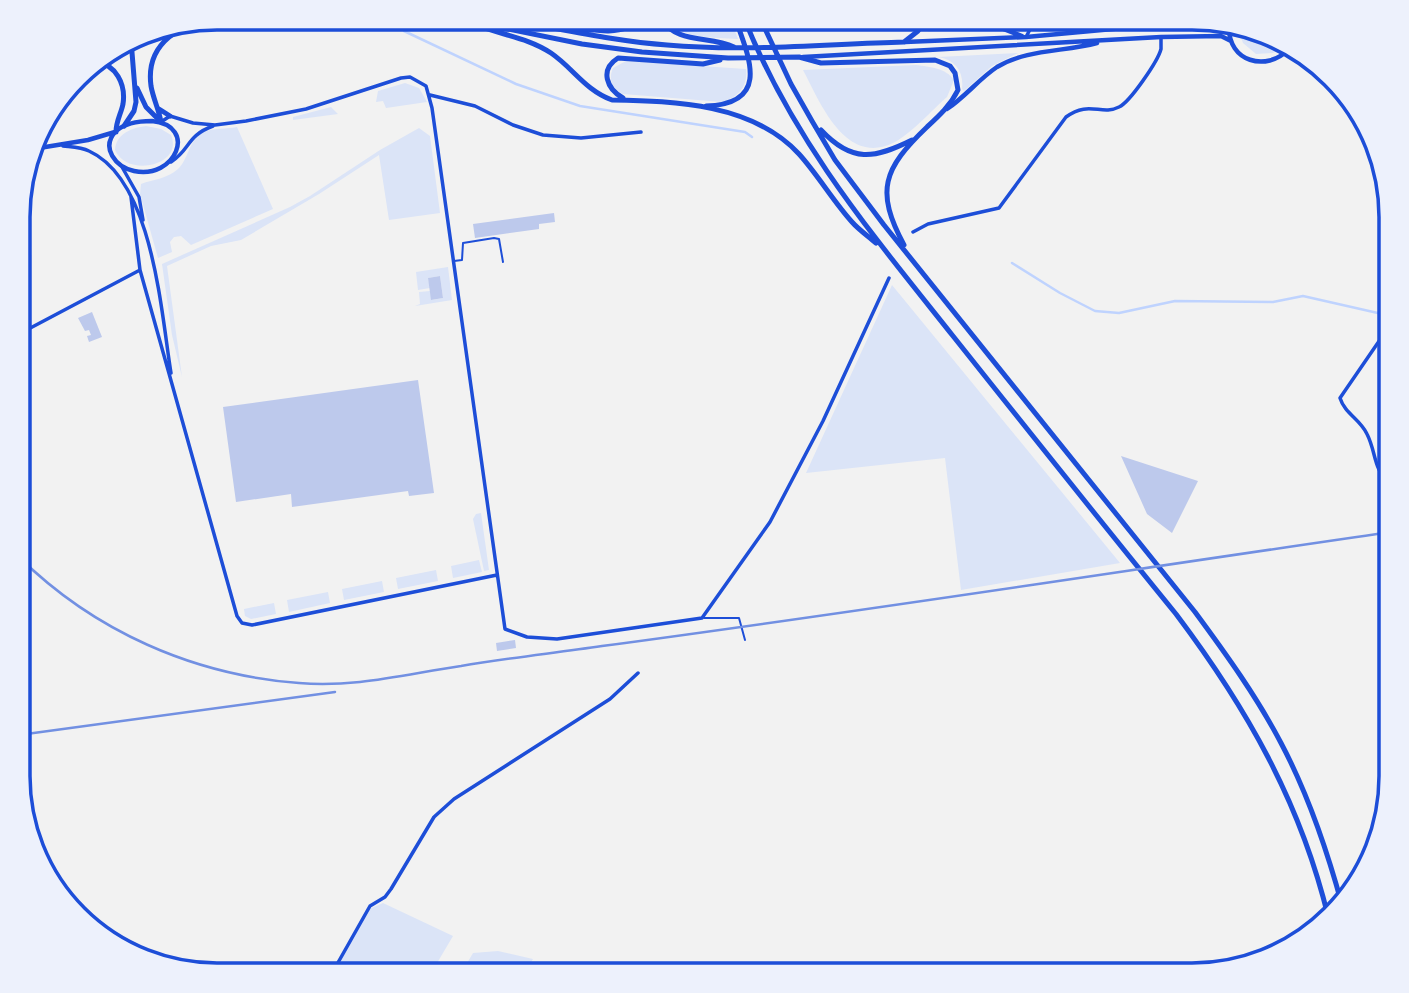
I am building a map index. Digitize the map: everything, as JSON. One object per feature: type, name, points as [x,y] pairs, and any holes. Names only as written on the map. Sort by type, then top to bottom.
[{"type":"highway","points":[[488,30],[529,40],[562,62],[592,91],[612,100],[692,106],[721,106],[731,103],[746,91],[752,72],[739,30]]},
{"type":"highway","points":[[514,30],[582,44],[642,52],[728,58],[799,57],[821,63],[911,59],[943,62],[950,66],[958,81],[958,90],[945,110],[916,138],[893,166],[886,191],[890,215],[911,257]]},
{"type":"highway","points":[[571,30],[639,42],[737,49],[904,42],[919,30]]},
{"type":"highway","points":[[672,30],[680,36],[722,42],[737,49]]},
{"type":"highway","points":[[749,30],[768,72],[817,159],[844,198],[1161,596],[1227,684],[1266,751],[1304,839],[1326,908]]},
{"type":"highway","points":[[766,30],[791,84],[835,160],[1184,598],[1237,671],[1281,743],[1319,831],[1338,893]]},
{"type":"highway","points":[[162,122],[150,84],[152,62],[157,50],[171,35]]},
{"type":"highway","points":[[124,126],[134,111],[136,86],[132,50]]},
{"type":"highway","points":[[626,100],[609,88],[606,79],[608,70],[618,58],[703,64],[728,58]]},
{"type":"highway","points":[[107,65],[115,71],[122,83],[124,102],[116,132]]},
{"type":"highway","points":[[136,86],[146,107],[162,122]]},
{"type":"highway","points":[[692,106],[746,117],[770,129],[786,141],[817,175],[852,223],[887,252]]},
{"type":"highway","points":[[159,109],[170,116]]},
{"type":"highway","points":[[812,121],[828,138],[856,155],[886,153],[916,138]]},
{"type":"main road","points":[[1007,30],[1026,37]]},
{"type":"main road","points":[[904,42],[1026,37],[1110,30]]},
{"type":"main road","points":[[1230,33],[1231,41]]},
{"type":"main road","points":[[799,57],[1222,36],[1231,41],[1245,58],[1259,63],[1275,60],[1283,54]]},
{"type":"main road","points":[[945,110],[995,68],[1007,62],[1024,56],[1072,50],[1110,40]]},
{"type":"main road","points":[[43,148],[88,141],[136,122],[162,122],[175,131],[178,140],[176,155],[162,167],[144,172],[122,167],[113,159],[110,151],[116,132]]},
{"type":"street","points":[[1026,37],[1030,30]]},
{"type":"street","points":[[914,232],[928,224],[999,208],[1066,117],[1077,109],[1112,109],[1126,101],[1154,63],[1161,49],[1161,37]]},
{"type":"street","points":[[162,122],[170,116],[193,123],[215,125],[306,109],[401,78],[419,80],[426,86],[430,95],[505,629],[527,637],[557,639],[702,618],[770,523],[823,421],[889,278]]},
{"type":"street","points":[[430,95],[475,106],[513,125],[543,135],[581,138],[641,132]]},
{"type":"street","points":[[171,162],[178,158],[195,135],[215,125]]},
{"type":"street","points":[[61,145],[90,152],[107,162],[121,177],[145,229]]},
{"type":"street","points":[[122,167],[139,197],[155,268],[174,390]]},
{"type":"street","points":[[131,197],[140,271],[237,617],[252,625],[497,575]]},
{"type":"street","points":[[30,328],[140,271]]},
{"type":"street","points":[[1379,341],[1340,398],[1343,408],[1363,426],[1368,435],[1379,472]]},
{"type":"street","points":[[338,963],[370,906],[386,897],[438,811],[610,699],[638,673]]},
{"type":"lane","points":[[453,261],[462,260],[463,243],[494,238],[499,239],[503,262]]},
{"type":"lane","points":[[702,618],[739,618],[745,640]]},
{"type":"shaded area","points":[[680,30],[735,30],[738,39],[708,37]]},
{"type":"shaded area","points":[[1240,36],[1277,50],[1256,54],[1243,43]]},
{"type":"shaded area","points":[[1018,53],[992,66],[964,91],[958,68],[950,61],[938,57]]},
{"type":"shaded area","points":[[626,61],[746,69],[745,81],[738,94],[722,102],[623,94],[614,86],[611,76],[613,68]]},
{"type":"shaded area","points":[[916,65],[937,69],[951,76],[954,80],[947,97],[900,139],[876,148],[861,146],[836,127],[803,70]]},
{"type":"shaded area","points":[[405,83],[419,88],[427,102],[386,108],[383,101],[376,102],[378,91]]},
{"type":"shaded area","points":[[331,107],[338,114],[293,120],[293,117]]},
{"type":"shaded area","points":[[146,126],[161,129],[171,135],[173,146],[169,154],[152,165],[141,166],[121,159],[115,150],[121,136],[135,128]]},
{"type":"shaded area","points":[[237,127],[273,209],[191,245],[181,236],[174,237],[170,242],[172,252],[158,258],[140,194],[141,184],[165,177],[178,169],[195,139],[204,132]]},
{"type":"shaded area","points":[[419,128],[430,136],[440,213],[389,220],[379,155],[241,240],[211,246],[167,266],[182,377],[172,335],[162,264],[290,207]]},
{"type":"shaded area","points":[[448,267],[452,300],[415,306],[420,304],[419,292],[430,291],[432,300],[443,298],[440,276],[428,278],[430,288],[418,290],[416,272]]},
{"type":"shaded area","points":[[892,285],[1120,563],[961,590],[945,458],[806,473]]},
{"type":"shaded area","points":[[481,513],[489,570],[484,571],[473,519],[476,514]]},
{"type":"shaded area","points":[[479,560],[482,572],[453,578],[451,566]]},
{"type":"shaded area","points":[[436,570],[438,581],[398,589],[396,578]]},
{"type":"shaded area","points":[[382,581],[384,592],[344,600],[342,589]]},
{"type":"shaded area","points":[[328,592],[330,603],[289,612],[287,600]]},
{"type":"shaded area","points":[[274,603],[276,614],[251,619],[245,616],[244,609]]},
{"type":"shaded area","points":[[383,903],[453,936],[437,963],[338,963],[367,910]]},
{"type":"shaded area","points":[[498,951],[533,959],[531,963],[467,963],[473,953]]},
{"type":"building","points":[[554,213],[555,222],[539,224],[539,229],[475,238],[473,224]]},
{"type":"building","points":[[440,276],[443,298],[431,300],[428,278]]},
{"type":"building","points":[[92,312],[102,337],[89,342],[89,330],[85,331],[78,318]]},
{"type":"building","points":[[418,380],[434,493],[409,496],[408,491],[292,507],[291,494],[236,502],[223,407]]},
{"type":"building","points":[[1121,456],[1198,481],[1172,533],[1147,514]]},
{"type":"building","points":[[515,640],[516,648],[497,651],[496,643]]},
{"type":"waterway","points":[[404,30],[516,84],[580,106],[745,132],[752,137]]},
{"type":"waterway","points":[[1012,263],[1095,311],[1119,313],[1175,301],[1273,302],[1303,296],[1379,313]]},
{"type":"railway","points":[[30,567],[79,607],[147,645],[184,659],[260,678],[340,684],[1379,534]]},
{"type":"railway","points":[[30,734],[335,692]]}]
